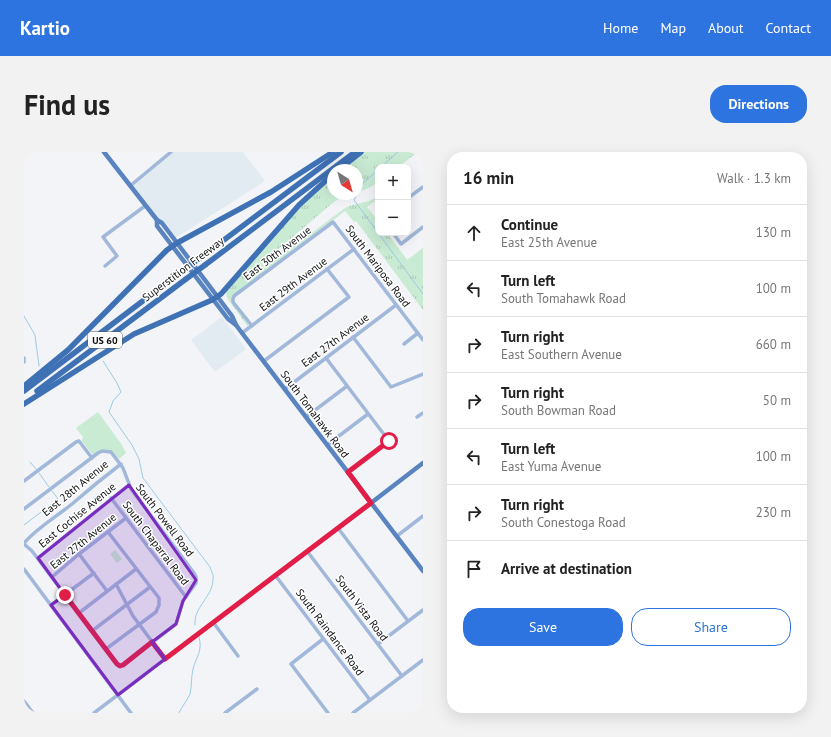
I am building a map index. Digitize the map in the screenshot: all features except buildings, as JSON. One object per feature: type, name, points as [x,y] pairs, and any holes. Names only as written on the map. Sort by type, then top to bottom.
[{"type":"highway","points":[[24,386],[60,356],[175,245],[265,196],[333,152]]},
{"type":"highway","name":"Superstition Freeway","points":[[24,391],[341,152]]},
{"type":"highway","name":"Superstition Freeway","points":[[24,402],[355,152]]},
{"type":"highway","points":[[346,164],[361,152]]},
{"type":"highway","points":[[24,402],[134,334],[221,294],[299,205],[327,179]]},
{"type":"main road","name":"South Tomahawk Road","points":[[104,152],[145,206],[157,220],[162,223],[175,245],[215,298],[228,319],[236,325],[422,568]]},
{"type":"main road","points":[[371,503],[423,462]]},
{"type":"street","points":[[130,186],[170,152]]},
{"type":"street","points":[[411,196],[423,187]]},
{"type":"street","points":[[105,266],[117,256],[103,237],[145,206]]},
{"type":"street","name":"South Mariposa Road","points":[[333,222],[423,340]]},
{"type":"street","name":"East 30th Avenue","points":[[252,326],[233,299],[234,296],[333,222]]},
{"type":"street","points":[[395,236],[401,244],[423,227]]},
{"type":"street","name":"East 29th Avenue","points":[[242,333],[354,249]]},
{"type":"street","points":[[264,361],[349,297],[327,269]]},
{"type":"street","name":"East 27th Avenue","points":[[285,389],[396,305]]},
{"type":"street","points":[[404,344],[418,333]]},
{"type":"street","points":[[353,338],[391,387],[423,374]]},
{"type":"street","points":[[326,358],[389,441],[348,472]]},
{"type":"street","points":[[306,417],[347,386]]},
{"type":"street","points":[[417,417],[423,413]]},
{"type":"street","points":[[327,445],[368,414]]},
{"type":"street","points":[[24,481],[79,441],[92,458],[24,509]]},
{"type":"street","name":"South Powell Road","points":[[92,458],[102,451],[107,451],[114,455],[125,471],[129,485],[194,573],[196,580],[195,586],[186,597]]},
{"type":"street","name":"East 28th Avenue","points":[[24,544],[35,532],[72,504],[96,482],[120,464]]},
{"type":"street","name":"East Cochise Avenue","points":[[38,558],[129,485]]},
{"type":"street","name":"South Chaparral Road","points":[[111,498],[186,597]]},
{"type":"street","points":[[94,713],[371,503]]},
{"type":"street","points":[[397,536],[423,516]]},
{"type":"street","name":"East 27th Avenue","points":[[52,577],[126,518]]},
{"type":"street","points":[[338,528],[408,621]]},
{"type":"street","points":[[106,649],[156,612],[159,605],[159,598],[108,532]]},
{"type":"street","points":[[24,544],[38,558],[120,666],[176,624],[183,601],[186,597]]},
{"type":"street","name":"South Vista Road","points":[[307,551],[402,676]]},
{"type":"street","points":[[79,554],[107,591]]},
{"type":"street","points":[[24,569],[131,713]]},
{"type":"street","points":[[79,613],[136,569]]},
{"type":"street","points":[[51,605],[94,573]]},
{"type":"street","name":"South Raindance Road","points":[[275,575],[370,700]]},
{"type":"street","points":[[116,584],[139,624],[165,659]]},
{"type":"street","points":[[92,631],[150,587]]},
{"type":"street","points":[[378,644],[423,610]]},
{"type":"street","points":[[214,622],[238,656]]},
{"type":"street","points":[[323,639],[290,664],[328,713]]},
{"type":"street","points":[[353,713],[423,660]]},
{"type":"street","points":[[225,713],[257,689]]},
{"type":"street","points":[[24,701],[33,713]]},
{"type":"highlighted area","points":[[129,485],[196,580],[183,601],[176,624],[152,642],[165,659],[118,695],[51,605],[65,595],[38,558]]},
{"type":"shaded area","points":[[171,152],[243,152],[265,181],[174,239],[130,186]]},
{"type":"shaded area","points":[[222,317],[246,349],[215,372],[191,340]]},
{"type":"green space","points":[[364,152],[418,152],[402,164],[375,164],[375,184],[363,190],[363,164],[349,164]]},
{"type":"green space","points":[[327,182],[327,200],[337,200],[269,257],[263,265],[267,266],[345,208],[375,198],[375,201],[367,207],[375,217],[375,236],[389,236],[423,281],[423,310],[356,221],[354,222],[345,211],[232,297],[232,302],[248,324],[248,327],[227,298],[226,292],[293,214]]},
{"type":"green space","points":[[423,248],[423,281],[407,260]]},
{"type":"green space","points":[[98,412],[122,445],[126,453],[119,459],[110,451],[93,455],[82,441],[83,437],[76,428]]},
{"type":"green space","points":[[115,550],[122,559],[117,563],[110,554]]},
{"type":"waterway","points":[[384,164],[398,152]]},
{"type":"waterway","points":[[375,173],[364,182],[354,200],[423,294]]},
{"type":"waterway","points":[[24,316],[35,335],[39,366]]},
{"type":"waterway","points":[[103,361],[121,392],[113,401],[109,412],[132,445],[139,459],[143,478],[210,567],[213,578],[212,585],[197,613],[195,625]]},
{"type":"waterway","points":[[30,462],[36,469]]},
{"type":"waterway","points":[[39,473],[49,487]]},
{"type":"waterway","points":[[24,525],[58,499],[52,491]]},
{"type":"waterway","points":[[179,713],[190,694],[193,669],[200,650],[199,637]]},
{"type":"route","points":[[65,595],[120,666],[152,642],[165,659],[371,503],[348,472],[389,441]]}]
